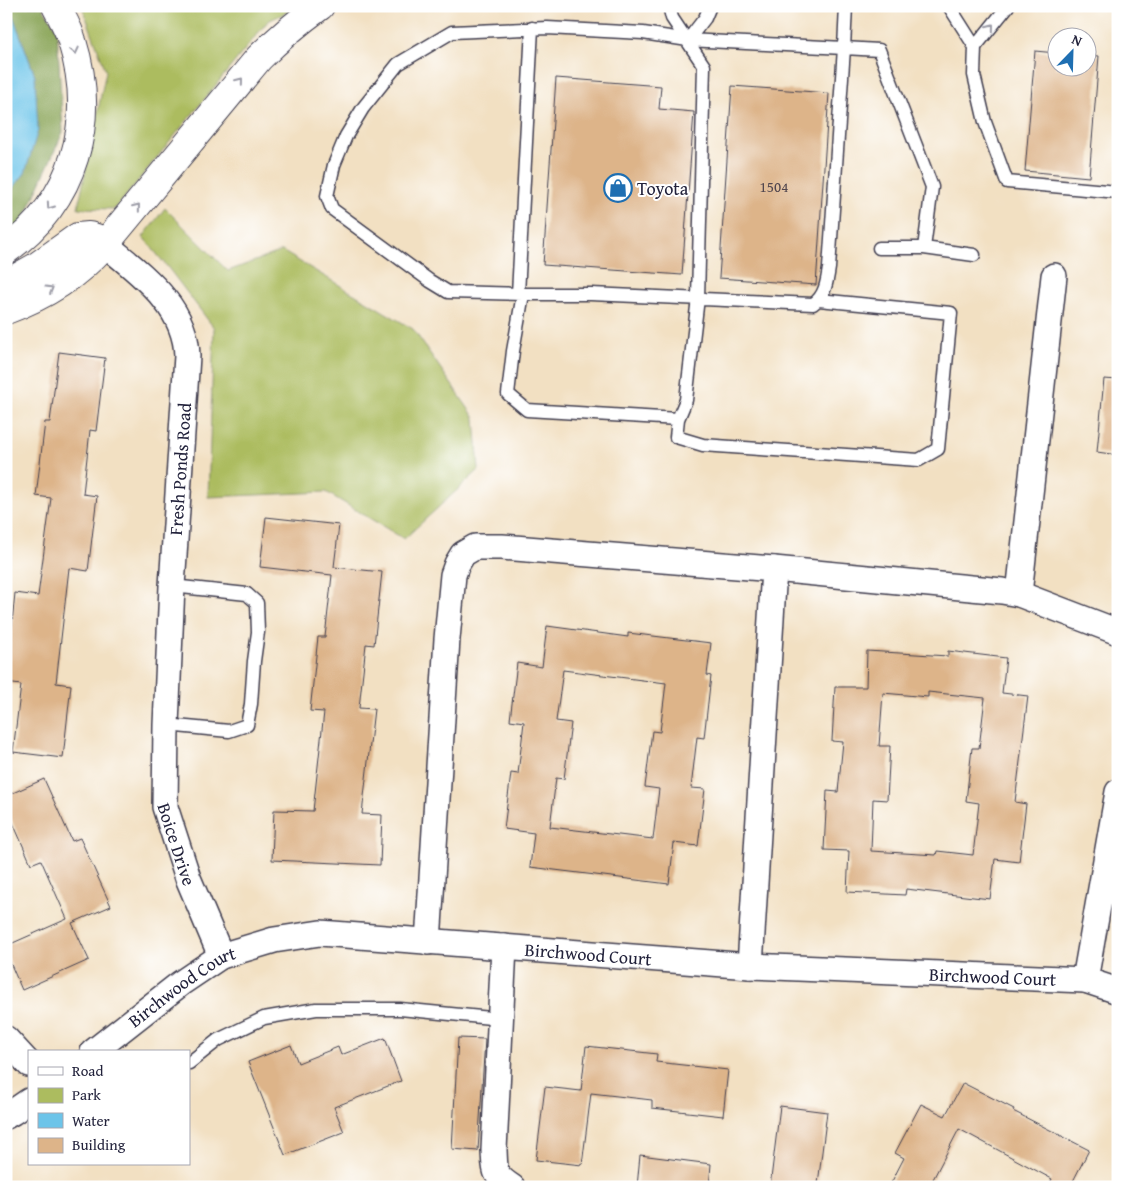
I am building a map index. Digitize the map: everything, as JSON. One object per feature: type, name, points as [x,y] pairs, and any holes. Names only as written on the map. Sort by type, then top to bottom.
[{"type":"main road","points":[[6,250],[40,220],[62,188],[77,151],[81,131],[82,103],[78,66],[72,41],[56,6]]},
{"type":"main road","points":[[6,310],[38,297],[79,270],[105,244],[259,58],[286,32],[320,6]]},
{"type":"main road","points":[[6,284],[36,267],[78,238],[89,236],[105,244]]},
{"type":"street","name":"Fresh Ponds Road","points":[[105,244],[152,284],[162,296],[180,322],[187,343],[172,586],[166,725]]},
{"type":"street","points":[[1019,594],[1054,276]]},
{"type":"street","points":[[428,942],[447,639],[453,575],[463,554],[475,547],[502,547],[774,569],[1002,591],[1019,594],[1118,632]]},
{"type":"street","points":[[750,966],[774,569]]},
{"type":"street","name":"Boice Drive","points":[[166,725],[165,807],[188,878],[221,956]]},
{"type":"street","points":[[1085,980],[1118,792]]},
{"type":"street","name":"Birchwood Court","points":[[96,1050],[181,983],[221,956],[274,940],[320,933],[750,966],[1085,980],[1118,991]]},
{"type":"street","points":[[504,947],[494,1150],[496,1172],[504,1182],[512,1187]]},
{"type":"street","points":[[6,1039],[28,1063]]},
{"type":"street","points":[[6,1116],[28,1102]]},
{"type":"lane","points":[[669,6],[672,18],[704,66],[698,298],[686,400],[678,419],[676,437],[703,445],[919,460],[938,449],[951,313],[819,300]]},
{"type":"lane","points":[[688,40],[710,6]]},
{"type":"lane","points":[[846,6],[844,48],[829,268],[825,288],[819,300],[813,304],[591,294],[448,292],[422,276],[332,209],[327,196],[334,165],[346,136],[363,108],[398,64],[452,32],[548,28],[643,33],[688,40],[844,48],[879,50],[932,187],[924,248]]},
{"type":"lane","points":[[949,6],[975,47],[974,74],[985,122],[1007,182],[1118,192]]},
{"type":"lane","points":[[975,47],[1008,6]]},
{"type":"lane","points":[[532,28],[520,294],[508,394],[527,410],[678,419]]},
{"type":"lane","points":[[879,248],[924,248],[974,255]]},
{"type":"lane","points":[[166,725],[229,731],[247,725],[251,704],[258,632],[257,603],[247,594],[172,586]]},
{"type":"lane","points":[[190,1062],[218,1040],[264,1018],[316,1009],[400,1009],[500,1019]]},
{"type":"green space","points":[[6,6],[42,6],[57,29],[63,132],[21,226],[6,232],[6,197],[25,173],[35,76],[13,16]]},
{"type":"green space","points":[[82,6],[300,6],[268,21],[115,209],[78,208],[106,71]]},
{"type":"green space","points":[[165,208],[228,271],[282,251],[413,329],[475,418],[479,470],[404,539],[326,492],[208,497],[214,328],[143,237]]},
{"type":"water","points":[[6,7],[13,16],[35,76],[38,130],[25,173],[6,197]]},
{"type":"building","points":[[1035,51],[1046,52],[1046,78],[1096,78],[1096,56],[1099,56],[1089,177],[1025,171]]},
{"type":"building","name":"Toyota","points":[[556,78],[661,86],[659,109],[694,112],[682,275],[543,265]]},
{"type":"building","name":"Toyota","points":[[732,86],[829,93],[816,285],[719,278]]},
{"type":"building","points":[[59,352],[105,358],[96,431],[90,430],[83,494],[97,496],[88,571],[69,568],[56,683],[71,685],[63,758],[13,752],[21,685],[6,683],[15,593],[38,596],[51,498],[36,496],[45,422],[50,422]]},
{"type":"building","points":[[1104,379],[1118,380],[1118,455],[1097,452]]},
{"type":"building","points":[[266,517],[339,525],[334,567],[382,572],[374,645],[366,644],[359,708],[374,709],[362,814],[382,815],[380,865],[272,860],[274,810],[313,811],[324,712],[310,711],[318,637],[325,637],[332,575],[260,567]]},
{"type":"building","points":[[547,626],[628,637],[628,633],[711,643],[707,675],[711,676],[704,738],[697,737],[691,788],[705,789],[698,846],[674,843],[669,884],[530,867],[534,833],[504,829],[511,773],[518,774],[524,722],[510,720],[517,663],[542,667]],"holes":[[[563,670],[666,683],[660,732],[652,731],[645,787],[659,789],[653,839],[550,827],[556,778],[564,779],[571,723],[556,721]]]},
{"type":"building","points":[[867,651],[948,656],[948,651],[1006,658],[1002,693],[1028,696],[1015,802],[1026,804],[1019,862],[995,859],[990,899],[906,889],[905,895],[847,892],[849,851],[824,850],[827,791],[838,792],[843,742],[832,741],[835,687],[866,687]],"holes":[[[928,692],[985,698],[979,748],[972,748],[966,801],[979,803],[973,855],[937,851],[936,855],[871,851],[873,799],[887,800],[890,746],[879,746],[883,693],[928,697]]]},
{"type":"building","points":[[44,779],[72,841],[80,838],[111,906],[72,923],[89,960],[22,990],[6,953],[6,946],[67,919],[41,860],[31,864],[6,807],[6,796]]},
{"type":"building","points":[[385,1038],[401,1081],[334,1107],[344,1132],[285,1155],[248,1062],[291,1045],[298,1063],[338,1047],[341,1055]]},
{"type":"building","points":[[458,1038],[485,1039],[478,1151],[452,1149]]},
{"type":"building","points":[[586,1046],[657,1054],[656,1062],[728,1070],[723,1116],[652,1108],[652,1100],[591,1093],[582,1165],[536,1160],[545,1087],[581,1091]]},
{"type":"building","points":[[963,1083],[1089,1150],[1070,1187],[1048,1187],[1052,1179],[959,1129],[929,1187],[889,1187],[904,1158],[895,1153],[921,1104],[945,1116]]},
{"type":"building","points":[[780,1106],[827,1112],[818,1184],[804,1183],[803,1187],[770,1187]]},
{"type":"building","points":[[640,1155],[711,1164],[709,1187],[637,1187]]},
{"type":"place","name":"Toyota","points":[[618,188]]}]
